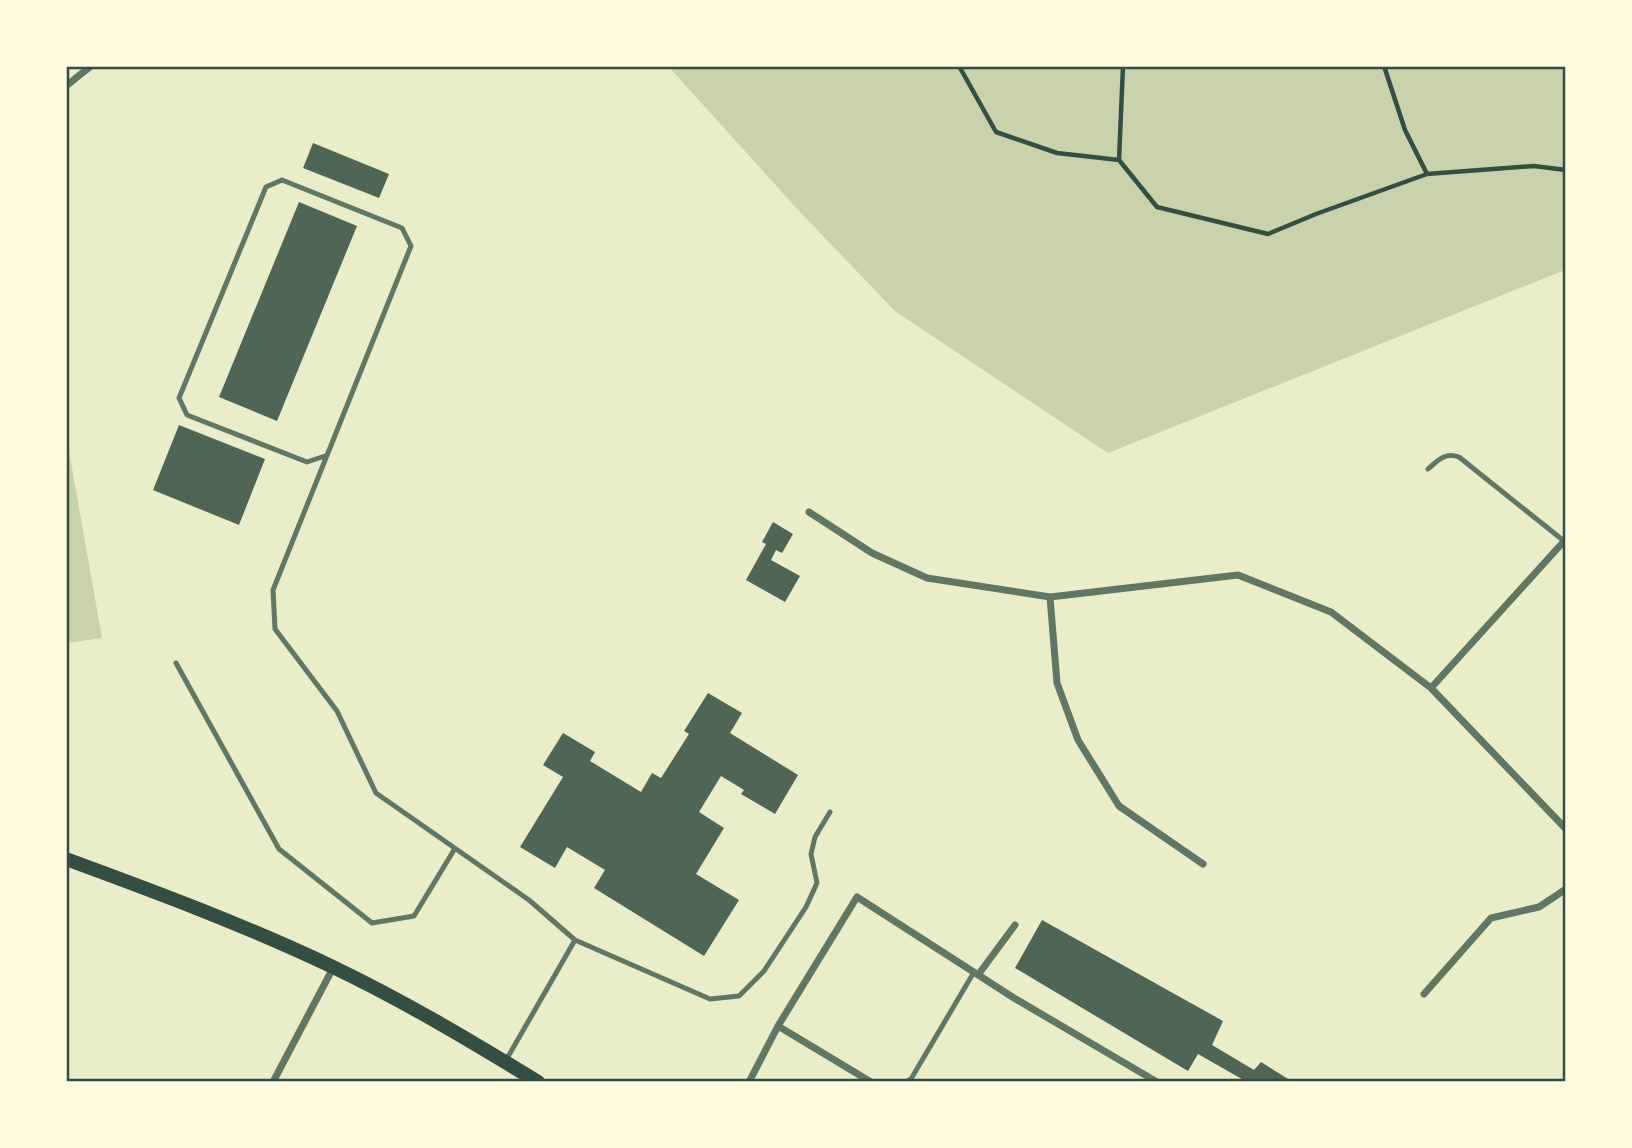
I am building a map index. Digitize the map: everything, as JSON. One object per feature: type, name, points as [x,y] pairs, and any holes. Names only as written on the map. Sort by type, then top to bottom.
[{"type":"main road","points":[[66,859],[196,907],[333,967],[404,1003],[538,1082]]},
{"type":"street","points":[[66,86],[91,66]]},
{"type":"street","points":[[809,512],[872,553],[927,578],[1050,597],[1238,575],[1331,611],[1432,688],[1566,829]]},
{"type":"street","points":[[1432,688],[1565,540]]},
{"type":"street","points":[[1050,597],[1057,683],[1078,740],[1119,806],[1203,864]]},
{"type":"street","points":[[1424,994],[1491,918],[1539,907],[1566,889]]},
{"type":"street","points":[[748,1082],[778,1026],[857,897],[976,974],[1157,1082]]},
{"type":"street","points":[[976,974],[1015,925]]},
{"type":"street","points":[[273,1082],[333,967]]},
{"type":"street","points":[[778,1026],[871,1082]]},
{"type":"lane","points":[[325,456],[307,462],[187,415],[180,398],[266,187],[282,180],[402,228],[411,246],[273,590],[275,629],[337,711],[376,793],[528,900],[575,940],[710,999],[739,996],[764,971],[806,907],[817,883],[811,854],[815,837],[830,812]]},
{"type":"lane","points":[[1428,469],[1442,457],[1451,454],[1459,457],[1565,540]]},
{"type":"lane","points":[[176,663],[279,849],[372,923],[414,916],[454,850]]},
{"type":"lane","points":[[505,1062],[575,940]]},
{"type":"lane","points":[[905,1082],[911,1079],[976,974]]},
{"type":"path","points":[[959,66],[996,132],[1057,153],[1119,160]]},
{"type":"path","points":[[1123,66],[1119,160],[1157,207],[1268,234],[1427,174],[1534,166],[1566,170]]},
{"type":"path","points":[[1384,66],[1405,130],[1427,174]]},
{"type":"green space","points":[[669,67],[1565,67],[1565,270],[1108,453],[895,311],[800,212]]},
{"type":"green space","points":[[66,434],[102,638],[67,643],[66,643]]},
{"type":"building","points":[[313,143],[389,174],[379,198],[303,168]]},
{"type":"building","points":[[299,202],[357,226],[277,421],[219,397]]},
{"type":"building","points":[[179,425],[265,459],[239,525],[153,490]]},
{"type":"building","points":[[773,522],[793,534],[782,553],[776,550],[771,560],[800,576],[785,602],[746,580],[766,544],[762,542]]},
{"type":"building","points":[[708,693],[742,713],[730,733],[798,775],[775,814],[741,794],[744,790],[721,776],[699,812],[724,828],[696,874],[739,900],[704,956],[594,888],[605,870],[567,847],[555,868],[520,847],[563,777],[543,765],[563,733],[595,752],[590,761],[641,792],[652,773],[661,778],[689,734],[684,731]]},
{"type":"building","points":[[1042,920],[1223,1021],[1212,1045],[1254,1070],[1261,1062],[1293,1082],[1247,1082],[1198,1054],[1188,1071],[1015,968]]}]
